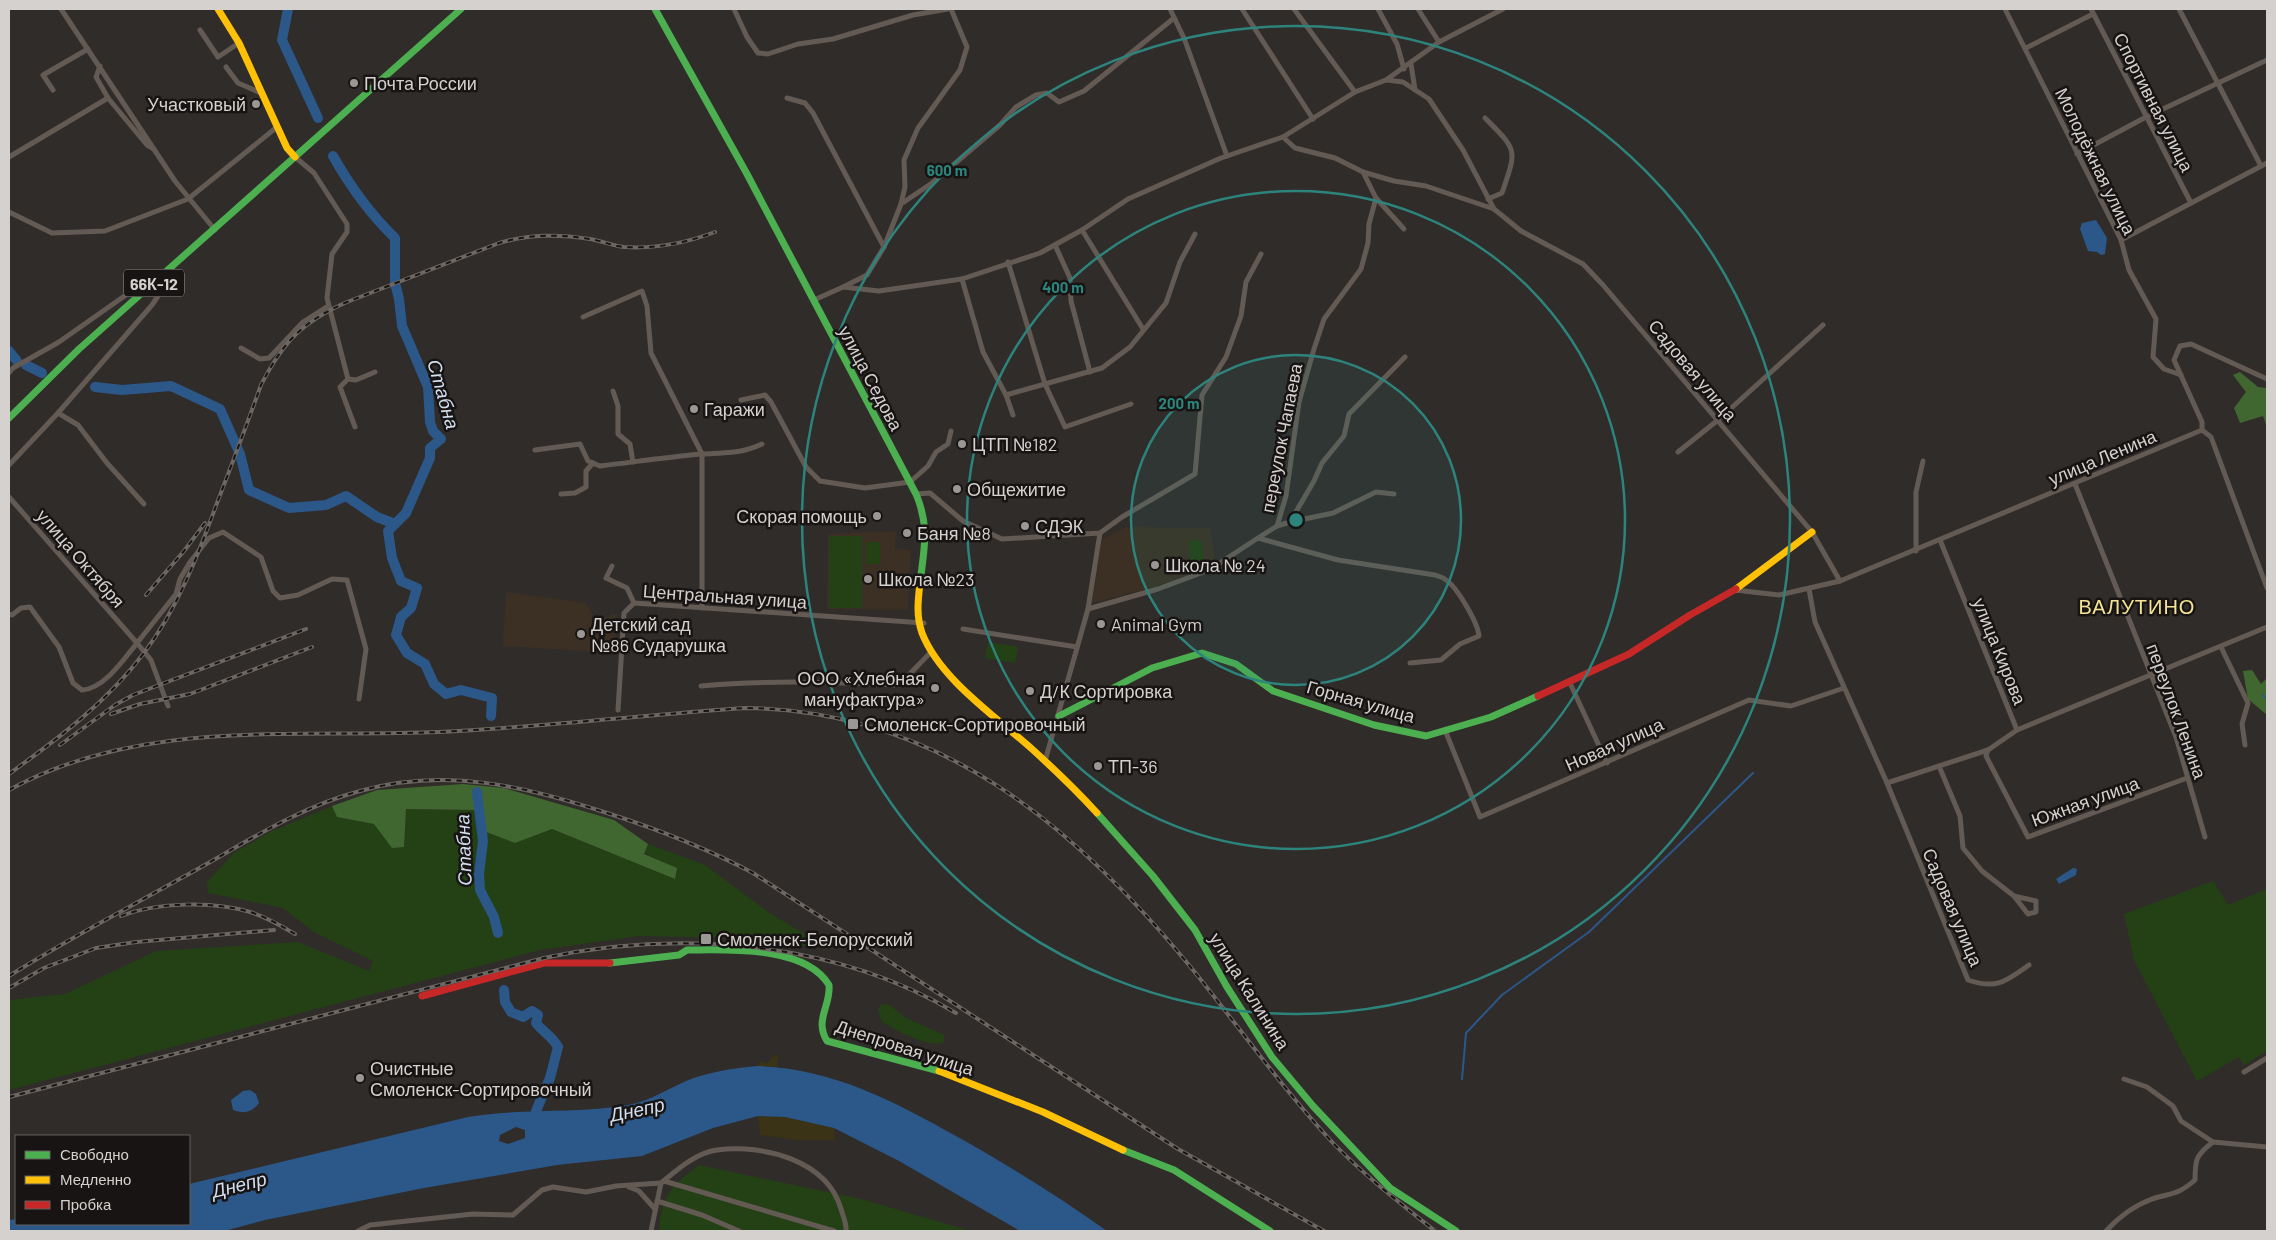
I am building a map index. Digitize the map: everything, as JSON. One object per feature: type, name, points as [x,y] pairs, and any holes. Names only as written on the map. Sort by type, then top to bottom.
[{"type":"street","points":[[61,9],[188,199],[215,230]]},
{"type":"street","points":[[218,9],[238,43],[287,148],[314,173],[347,224],[347,232],[332,254],[328,306],[348,379]]},
{"type":"street","name":"66К-12","points":[[9,418],[79,349],[215,230],[461,9]]},
{"type":"street","name":"улица Седова","points":[[655,9],[672,36],[916,494],[924,513],[925,536],[917,610],[932,651],[976,702],[1033,750]]},
{"type":"street","points":[[734,9],[747,37],[758,53],[768,54],[798,44],[834,39],[913,15],[950,9],[967,47],[960,70],[918,128],[904,160],[905,187],[901,204],[884,247],[867,275],[814,300]]},
{"type":"street","points":[[926,9],[939,11]]},
{"type":"street","points":[[1170,9],[1190,54],[1227,156]]},
{"type":"street","points":[[1242,9],[1313,119]]},
{"type":"street","points":[[1294,9],[1355,92]]},
{"type":"street","points":[[1378,9],[1397,44],[1404,68]]},
{"type":"street","points":[[1418,9],[1439,42]]},
{"type":"street","points":[[843,287],[879,291],[962,279],[1008,262],[1040,253],[1082,230],[1128,200],[1227,156],[1283,137],[1355,92],[1386,80],[1411,64],[1439,42],[1502,9]]},
{"type":"street","name":"Молодёжная улица","points":[[2005,9],[2121,240],[2129,270],[2156,318],[2153,357],[2164,369],[2180,375]]},
{"type":"street","points":[[2180,9],[2261,166]]},
{"type":"street","points":[[2026,48],[2092,11]]},
{"type":"street","name":"Спортивная улица","points":[[2092,11],[2191,203]]},
{"type":"street","points":[[901,204],[932,183],[1000,125],[1016,107],[1036,95],[1046,93],[1059,102],[1069,100],[1084,91],[1174,18]]},
{"type":"street","points":[[200,30],[218,57],[238,43]]},
{"type":"street","points":[[53,90],[44,75],[88,48]]},
{"type":"street","points":[[2077,154],[2146,117],[2267,60]]},
{"type":"street","points":[[1411,64],[1415,90]]},
{"type":"street","points":[[100,66],[96,77],[108,98],[147,145],[154,149]]},
{"type":"street","points":[[226,67],[238,83],[262,93]]},
{"type":"street","name":"Садовая улица","points":[[1386,80],[1403,82],[1428,99],[1458,142],[1494,210]]},
{"type":"street","points":[[9,157],[108,98]]},
{"type":"street","points":[[787,98],[805,103],[812,113],[884,247]]},
{"type":"street","points":[[1485,118],[1510,143],[1514,160],[1502,193],[1488,198]]},
{"type":"street","points":[[9,212],[52,233],[105,231],[188,199],[277,127]]},
{"type":"street","name":"Садовая улица","points":[[1283,137],[1296,148],[1335,158],[1362,172],[1394,181],[1426,186],[1494,210],[1521,231],[1583,264],[1603,285],[1812,532],[1840,580]]},
{"type":"street","points":[[2121,240],[2267,163]]},
{"type":"street","points":[[1362,172],[1376,198],[1404,229]]},
{"type":"street","name":"переулок Чапаева","points":[[1088,609],[1209,570],[1278,526],[1286,496],[1299,402],[1314,349],[1324,319],[1361,269],[1368,243],[1368,224],[1376,198]]},
{"type":"street","points":[[1082,230],[1143,329]]},
{"type":"street","points":[[1006,395],[1102,368],[1130,347],[1166,303],[1180,262],[1194,234]]},
{"type":"street","points":[[1055,245],[1070,278],[1071,301],[1090,372]]},
{"type":"street","points":[[916,494],[930,493],[963,521],[1002,539],[1100,533],[1122,517],[1194,474],[1202,395],[1226,357],[1241,316],[1246,282],[1261,254]]},
{"type":"street","points":[[1008,262],[1045,384],[1065,427],[1131,404]]},
{"type":"street","points":[[962,279],[983,352],[1006,395],[1013,415]]},
{"type":"street","points":[[9,373],[11,368],[67,337],[134,290],[152,282],[158,290],[158,296],[152,305],[58,413],[9,465]]},
{"type":"street","points":[[583,317],[642,291],[647,306],[651,353],[702,454],[702,608]]},
{"type":"street","points":[[241,348],[260,359],[269,358],[302,322],[328,306]]},
{"type":"street","points":[[1678,452],[1718,420],[1823,325]]},
{"type":"street","points":[[2267,379],[2191,344],[2180,346],[2174,360],[2202,422],[2202,430],[2211,437],[2267,588]]},
{"type":"street","points":[[1290,522],[1314,482],[1322,463],[1344,436],[1349,414],[1404,357]]},
{"type":"street","points":[[348,379],[356,380],[375,372]]},
{"type":"street","points":[[348,379],[340,387],[355,427]]},
{"type":"street","points":[[613,391],[618,406],[618,434],[630,444],[633,462]]},
{"type":"street","points":[[741,400],[765,395],[772,402],[806,467],[820,481],[865,488],[910,482],[928,466],[936,452],[948,444],[951,431]]},
{"type":"street","points":[[58,413],[78,425],[107,463],[144,504]]},
{"type":"street","name":"улица Ленина","points":[[1735,590],[1779,595],[1840,580],[2202,430]]},
{"type":"street","points":[[534,450],[580,444],[588,461],[600,466],[702,454],[746,451],[762,444]]},
{"type":"street","points":[[1916,550],[1916,492],[1923,461]]},
{"type":"street","points":[[561,494],[575,493],[586,487],[586,471],[593,463]]},
{"type":"street","name":"переулок Ленина","points":[[2075,484],[2176,737],[2206,837]]},
{"type":"street","points":[[1278,526],[1333,513],[1376,492],[1394,494]]},
{"type":"street","name":"улица Октября","points":[[9,497],[151,660],[168,706]]},
{"type":"street","points":[[9,614],[12,615],[21,608],[30,607],[59,648],[73,683],[82,690],[91,690],[122,662],[176,594],[180,579],[190,562],[209,538],[223,532],[261,558],[273,591],[280,598],[298,595],[332,579],[347,580],[366,649],[360,699]]},
{"type":"street","name":"Горная улица","points":[[1059,716],[1152,668],[1202,653],[1236,664],[1272,691],[1374,725],[1426,736],[1447,733],[1491,717],[1629,654],[1690,615],[1735,590],[1812,532]]},
{"type":"street","points":[[1045,761],[1088,609],[1100,533]]},
{"type":"street","points":[[1258,538],[1338,560],[1434,575],[1446,580],[1469,612],[1478,628],[1478,636],[1460,644],[1441,660],[1410,663]]},
{"type":"street","name":"улица Кирова","points":[[1940,540],[2017,730],[1988,750],[1940,766]]},
{"type":"street","points":[[612,566],[606,578],[627,588],[634,603]]},
{"type":"street","name":"Садовая улица","points":[[1809,589],[1815,622],[1887,783],[1968,980],[1983,985],[2002,983],[2029,965]]},
{"type":"street","name":"Центральная улица","points":[[618,710],[624,613],[634,603],[922,622]]},
{"type":"street","points":[[2017,730],[2267,628]]},
{"type":"street","points":[[963,629],[1077,647]]},
{"type":"street","points":[[2221,647],[2248,704],[2242,724],[2245,745]]},
{"type":"street","points":[[701,686],[741,682],[821,681],[899,685],[932,651]]},
{"type":"street","points":[[1569,681],[1607,762]]},
{"type":"street","name":"Новая улица","points":[[1447,733],[1480,816],[1749,700],[1791,706],[1844,688]]},
{"type":"street","name":"улица Калинина","points":[[1033,750],[1153,876],[1194,930],[1252,1028],[1272,1057],[1313,1106],[1390,1188],[1456,1231]]},
{"type":"street","points":[[1979,752],[1986,756],[1988,750]]},
{"type":"street","name":"Южная улица","points":[[1986,756],[2028,837],[2187,778]]},
{"type":"street","points":[[1887,783],[1940,766]]},
{"type":"street","name":"Садовая улица","points":[[1940,766],[1960,816],[1963,848],[1982,871],[2014,896],[2028,914],[2036,912],[2036,901],[2014,896]]},
{"type":"street","name":"Днепровая улица","points":[[422,996],[544,964],[613,963],[679,955],[687,950],[751,952],[795,959],[817,970],[828,984],[829,992],[819,1022],[822,1035],[827,1041],[945,1073],[1043,1112],[1110,1145],[1174,1170],[1270,1231]]},
{"type":"street","points":[[2244,1072],[2267,1058]]},
{"type":"street","points":[[2124,1079],[2147,1087],[2173,1106],[2181,1121],[2213,1142],[2267,1147]]},
{"type":"street","points":[[2106,1231],[2128,1210],[2150,1200],[2182,1192],[2195,1180],[2195,1164],[2200,1152],[2213,1142]]},
{"type":"street","points":[[651,1231],[662,1182],[692,1159],[715,1150],[762,1151],[788,1156],[809,1169],[836,1192],[846,1231]]},
{"type":"street","points":[[358,1231],[370,1225],[473,1214],[513,1215],[542,1190],[553,1187],[586,1192],[662,1182],[834,1231]]},
{"type":"street","points":[[627,1186],[639,1191],[655,1209]]},
{"type":"street","points":[[657,1200],[702,1215],[739,1231]]},
{"type":"shaded area","name":"Школа № 24","points":[[1125,527],[1210,528],[1215,560],[1207,569],[1150,588],[1092,603],[1102,540]]},
{"type":"shaded area","name":"Школа №23","points":[[896,531],[895,549],[911,550],[908,610],[827,609],[828,534]]},
{"type":"shaded area","points":[[506,592],[586,603],[594,617],[607,618],[611,614],[617,614],[615,653],[503,646]]},
{"type":"green space","points":[[2240,372],[2258,387],[2267,388],[2267,427],[2263,416],[2240,423],[2234,408],[2246,392],[2233,375]]},
{"type":"green space","points":[[829,536],[862,536],[862,608],[829,608]]},
{"type":"green space","points":[[1201,540],[1204,562],[1191,563],[1189,541]]},
{"type":"green space","points":[[866,542],[880,542],[880,564],[866,564]]},
{"type":"green space","points":[[988,642],[1018,647],[1015,663],[985,658]]},
{"type":"green space","points":[[2252,670],[2261,684],[2267,678],[2267,715],[2248,699],[2243,671]]},
{"type":"green space","points":[[463,784],[504,788],[614,820],[648,844],[644,854],[677,868],[675,879],[552,829],[515,843],[481,830],[479,810],[406,809],[404,847],[392,848],[374,824],[337,817],[332,806],[377,790]]},
{"type":"green space","points":[[332,806],[337,817],[374,824],[404,846],[406,809],[479,810],[515,843],[551,829],[675,879],[676,868],[644,853],[648,844],[705,865],[768,912],[829,949],[736,938],[639,936],[540,950],[9,1090],[9,1000],[65,994],[156,951],[298,942],[369,971],[373,961],[314,932],[283,908],[208,893],[207,882],[234,853],[270,832]]},
{"type":"green space","points":[[2213,881],[2228,905],[2267,889],[2267,1051],[2244,1065],[2239,1057],[2197,1081],[2134,960],[2124,914]]},
{"type":"green space","points":[[881,1004],[890,1005],[906,1018],[944,1035],[944,1042],[930,1043],[921,1041],[882,1022],[878,1010]]},
{"type":"green space","points":[[699,1165],[861,1199],[971,1231],[659,1231],[665,1200],[675,1185]]},
{"type":"sand","points":[[774,1055],[778,1055],[777,1067],[758,1066],[760,1061],[768,1063]]},
{"type":"sand","points":[[758,1116],[785,1117],[834,1128],[835,1140],[798,1140],[760,1135]]},
{"type":"water","points":[[2096,220],[2107,238],[2105,254],[2101,255],[2097,252],[2088,251],[2080,229],[2082,223]]},
{"type":"water","points":[[2073,868],[2077,869],[2076,875],[2059,884],[2056,879]]},
{"type":"water","name":"Днепр","points":[[758,1066],[785,1068],[836,1080],[885,1099],[933,1123],[995,1158],[1107,1231],[1020,1231],[899,1161],[834,1128],[785,1117],[758,1116],[713,1128],[642,1156],[557,1165],[424,1188],[265,1220],[224,1231],[9,1231],[9,1220],[15,1219],[15,1225],[190,1225],[190,1184],[468,1117],[628,1105],[660,1094],[699,1076],[724,1070]],"holes":[[[516,1127],[525,1130],[525,1138],[508,1144],[499,1141],[500,1135]]]},
{"type":"water","points":[[250,1090],[256,1094],[259,1103],[247,1112],[233,1110],[231,1100],[243,1091]]},
{"type":"waterway","name":"Стабна","points":[[288,9],[282,40],[318,118]]},
{"type":"waterway","name":"Стабна","points":[[333,156],[361,199],[395,238],[395,283],[402,326],[428,387],[430,422],[433,431],[441,439],[430,448],[430,458],[406,513],[388,531],[392,558],[401,581],[417,588],[411,608],[401,617],[396,635],[407,653],[425,664],[434,684],[446,694],[461,690],[492,698],[491,716]]},
{"type":"waterway","points":[[9,351],[17,361]]},
{"type":"waterway","points":[[26,365],[42,373]]},
{"type":"waterway","points":[[95,387],[122,390],[171,386],[220,409],[240,454],[249,490],[289,508],[326,505],[346,496],[377,517],[395,524]]},
{"type":"waterway","points":[[2263,695],[2267,699]]},
{"type":"waterway","points":[[1462,1079],[1466,1033],[1502,995],[1589,932],[1753,773]]},
{"type":"waterway","name":"Стабна","points":[[477,792],[483,841],[479,874],[480,890],[494,917],[498,933]]},
{"type":"waterway","name":"Стабна","points":[[504,990],[505,1002],[511,1012],[523,1017],[532,1011],[538,1015],[536,1023],[558,1047],[550,1078],[536,1111],[543,1122]]},
{"type":"railway","points":[[9,774],[64,733],[114,688],[130,671],[156,636],[177,599],[195,561],[261,385],[286,345],[306,326],[318,317],[347,302],[510,240],[533,236],[567,236],[620,246],[647,247],[682,242],[715,232]]},
{"type":"railway","points":[[146,595],[184,551],[205,523]]},
{"type":"railway","points":[[60,745],[115,705],[133,695],[306,629]]},
{"type":"railway","points":[[111,714],[140,704],[190,694],[312,647]]},
{"type":"railway","points":[[9,790],[59,767],[111,751],[219,736],[439,732],[745,708],[814,714],[879,729],[939,753],[995,784],[1048,822],[1098,866],[1189,965],[1277,1078],[1333,1143],[1370,1178],[1435,1231]]},
{"type":"railway","points":[[9,976],[74,937],[270,828],[336,798],[392,784],[423,781],[454,780],[515,788],[576,803],[644,826],[699,847],[753,873],[1178,1149],[1324,1231]]},
{"type":"railway","points":[[121,916],[135,911],[168,906],[219,906],[256,914],[273,921],[295,934]]},
{"type":"railway","points":[[9,988],[44,968],[96,948],[136,942],[274,930]]},
{"type":"railway","points":[[9,1097],[544,958],[596,949],[648,944],[702,944],[756,948],[809,956],[860,970],[909,989],[956,1013]]},
{"type":"traffic: fast","points":[[9,418],[79,349],[461,9]]},
{"type":"traffic: fast","points":[[655,9],[747,174],[916,494],[923,517],[925,538],[920,583]]},
{"type":"traffic: fast","points":[[1059,716],[1152,668],[1202,653],[1236,664],[1273,691],[1374,725],[1426,736],[1491,717],[1538,696]]},
{"type":"traffic: fast","points":[[1097,813],[1153,876],[1195,930],[1227,987],[1272,1057],[1313,1106],[1390,1188],[1456,1231]]},
{"type":"traffic: fast","points":[[610,963],[679,955],[687,950],[764,952],[784,956],[818,972],[829,985],[828,1000],[822,1020],[823,1033],[827,1041],[939,1071]]},
{"type":"traffic: fast","points":[[1123,1150],[1174,1170],[1270,1231]]},
{"type":"traffic: slow","points":[[218,9],[239,43],[287,148],[295,157]]},
{"type":"traffic: slow","points":[[1736,589],[1812,532]]},
{"type":"traffic: slow","points":[[920,583],[918,608],[920,627],[930,650],[942,666],[970,696],[1040,757],[1097,813]]},
{"type":"traffic: slow","points":[[939,1071],[1043,1112],[1123,1150]]},
{"type":"traffic: jam","points":[[1538,696],[1629,654],[1690,615],[1736,589]]},
{"type":"traffic: jam","points":[[422,996],[544,963],[610,963]]},
{"type":"place","name":"Почта России","points":[[354,83]]},
{"type":"place","name":"Участковый","points":[[256,104]]},
{"type":"place","name":"Гаражи","points":[[694,409]]},
{"type":"place","name":"ЦТП №182","points":[[962,444]]},
{"type":"place","name":"Общежитие","points":[[957,489]]},
{"type":"place","name":"Скорая помощь","points":[[877,516]]},
{"type":"place","name":"СДЭК","points":[[1025,526]]},
{"type":"place","name":"Баня №8","points":[[907,533]]},
{"type":"place","name":"Школа № 24","points":[[1155,565]]},
{"type":"place","name":"Школа №23","points":[[868,579]]},
{"type":"place","name":"Animal Gym","points":[[1101,624]]},
{"type":"place","name":"Детский сад №86 Сударушка","points":[[581,634]]},
{"type":"place","name":"ООО «Хлебная мануфактура»","points":[[935,688]]},
{"type":"place","name":"Д/К Сортировка","points":[[1030,691]]},
{"type":"place","name":"Смоленск-Сортировочный","points":[[853,724]]},
{"type":"place","name":"ТП-36","points":[[1098,766]]},
{"type":"place","name":"Смоленск-Белорусский","points":[[706,939]]},
{"type":"place","name":"Очистные Смоленск-Сортировочный","points":[[360,1078]]},
{"type":"district","name":"ВАЛУТИНО","points":[[2137,606]]}]
